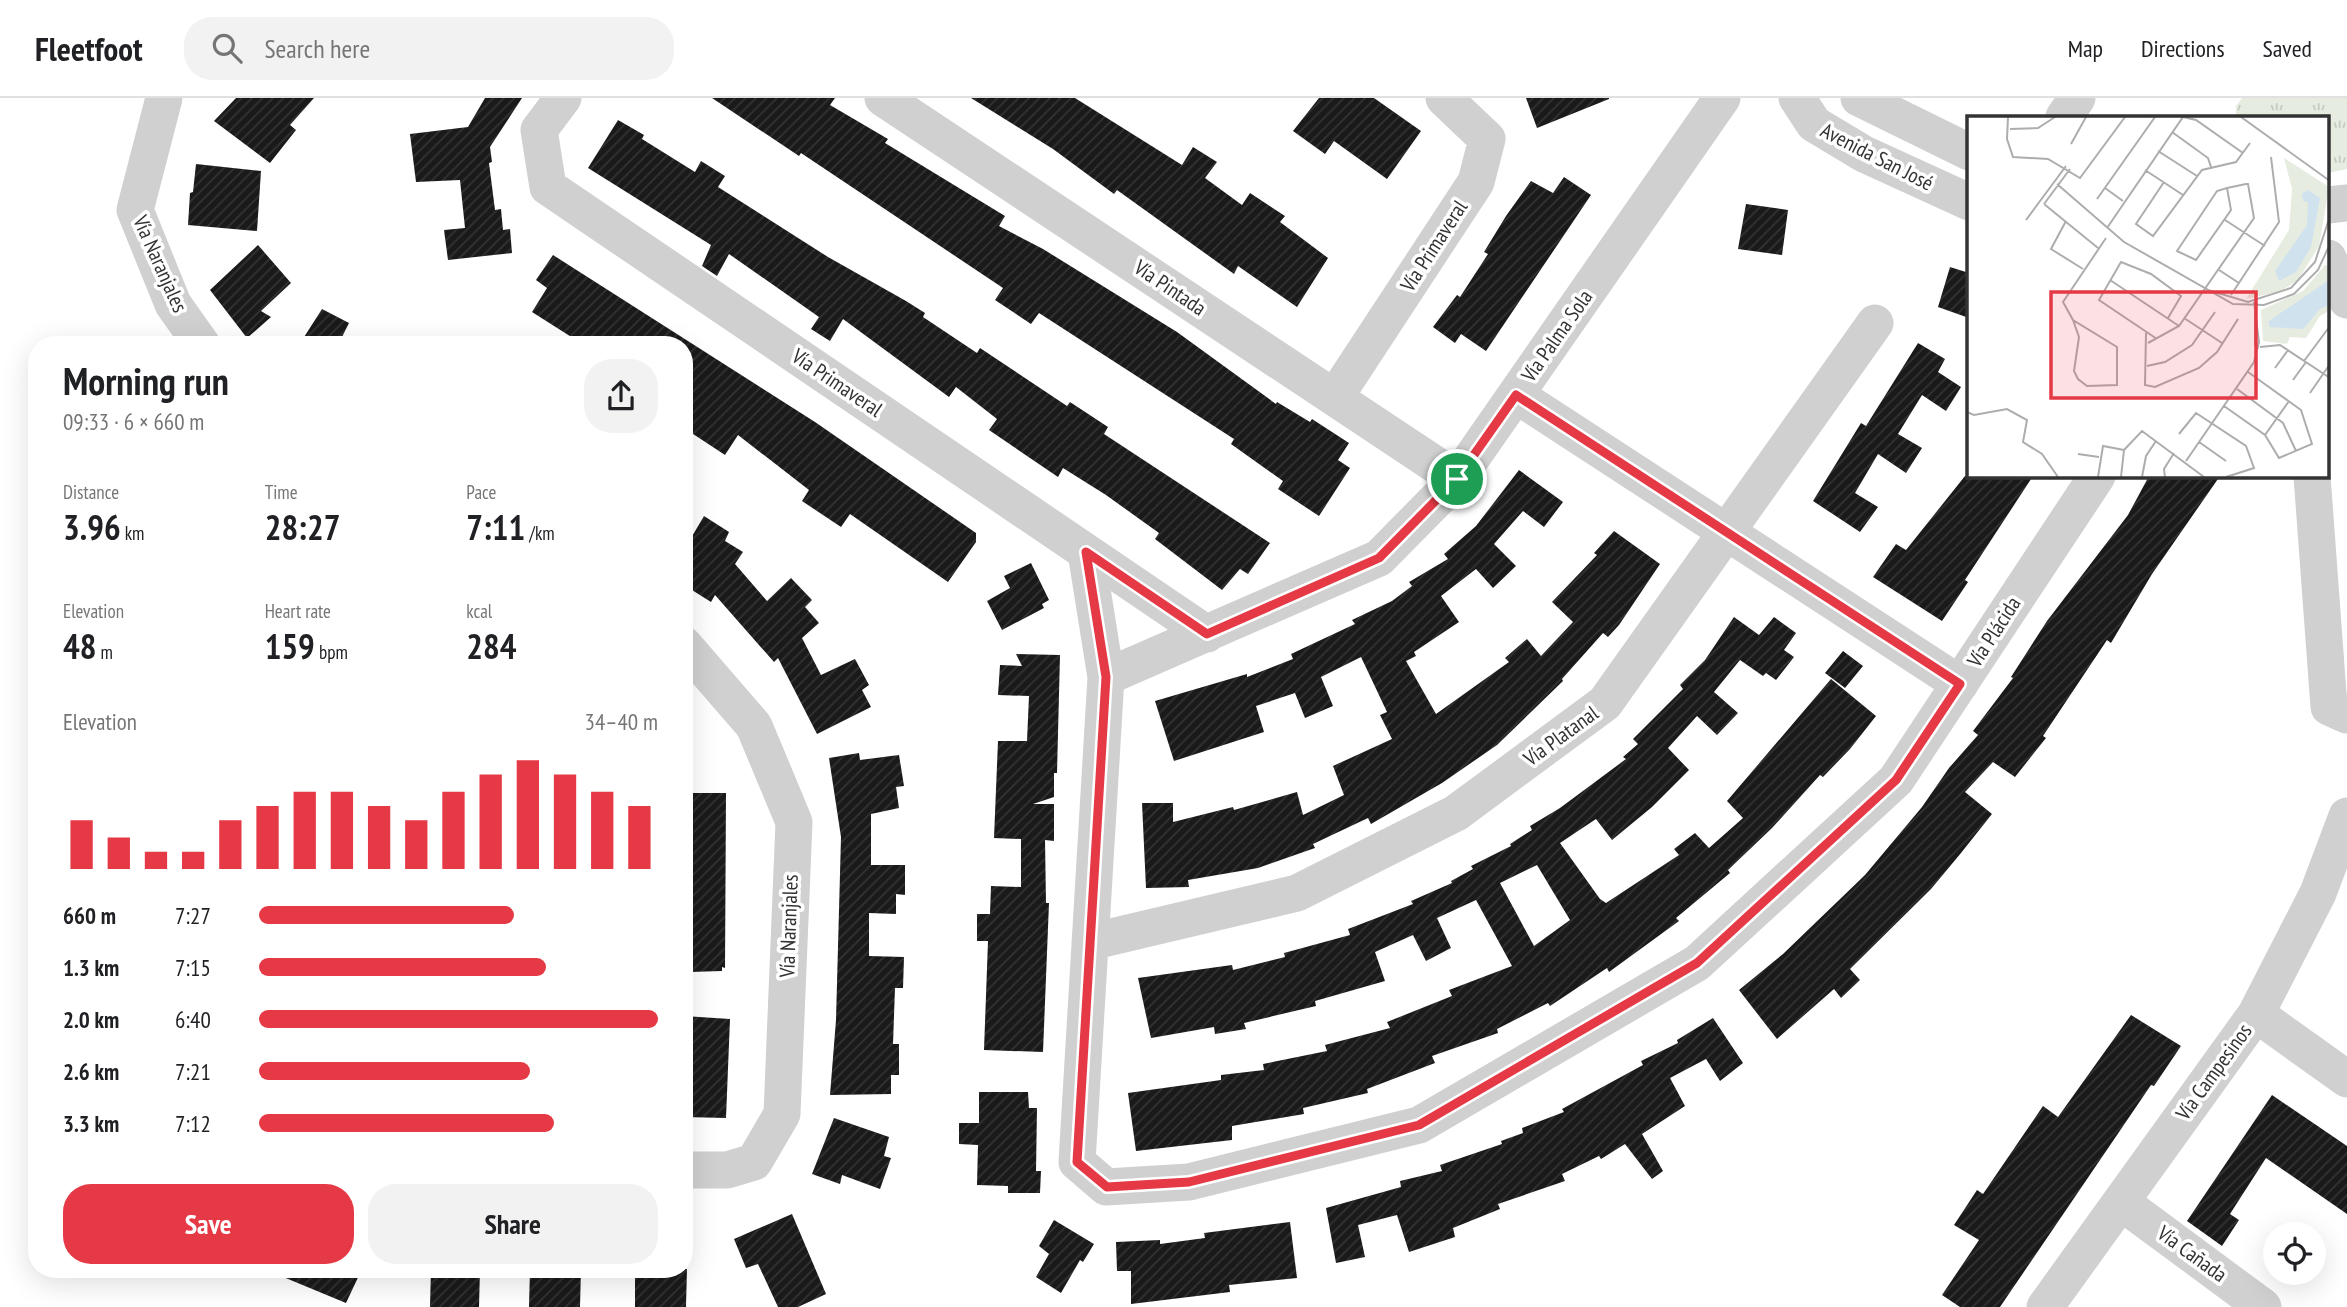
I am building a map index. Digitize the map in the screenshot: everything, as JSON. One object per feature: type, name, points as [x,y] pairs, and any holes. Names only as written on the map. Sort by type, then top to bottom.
[{"type":"street","name":"Vía Naranjales","points":[[164,98],[135,210],[173,304],[196,336]]},
{"type":"street","name":"Vía Primaveral","points":[[563,98],[539,130],[548,187],[1207,634]]},
{"type":"street","name":"Vía Pintada","points":[[883,98],[1457,479]]},
{"type":"street","name":"Vía Primaveral","points":[[1335,397],[1476,183],[1488,139],[1444,98]]},
{"type":"street","name":"Vía Palma Sola","points":[[1106,677],[1379,558],[1457,479],[1722,98]]},
{"type":"street","name":"Avenida San José","points":[[1797,98],[1814,124],[1864,154],[1967,201]]},
{"type":"street","name":"Avenida San José","points":[[1859,98],[1967,151]]},
{"type":"street","points":[[2065,116],[2077,98]]},
{"type":"street","points":[[2330,264],[2347,300]]},
{"type":"street","name":"Vía Platanal","points":[[1090,942],[1297,893],[1456,813],[1605,703],[1875,323]]},
{"type":"street","points":[[1516,395],[1960,684]]},
{"type":"street","name":"Vía Plácida","points":[[1086,552],[1106,677],[1077,1162],[1107,1187],[1189,1182],[1419,1125],[1697,963],[1896,780],[2096,478]]},
{"type":"street","points":[[2312,478],[2329,706],[2347,715]]},
{"type":"street","name":"Vía Naranjales","points":[[693,655],[754,726],[793,822],[782,1114],[754,1162],[727,1170],[693,1170]]},
{"type":"street","name":"Vía Campesinos","points":[[2045,1307],[2256,1014],[2318,892],[2347,816]]},
{"type":"street","points":[[2256,1014],[2347,1079]]},
{"type":"street","name":"Vía Cañada","points":[[2121,1202],[2263,1307]]},
{"type":"green space","points":[[2242,98],[2347,98],[2347,169],[2330,173],[2330,116],[2236,116],[2236,106]]},
{"type":"building","points":[[236,98],[314,98],[290,125],[296,130],[270,163],[214,121]]},
{"type":"building","points":[[485,98],[522,98],[490,147],[492,162],[489,163],[495,210],[501,209],[503,230],[510,229],[512,253],[448,260],[444,230],[465,228],[460,180],[416,182],[410,134],[468,127]]},
{"type":"building","points":[[712,98],[835,98],[830,105],[888,139],[885,143],[1005,216],[999,226],[1043,249],[1177,332],[1276,404],[1277,402],[1310,422],[1312,419],[1349,443],[1338,460],[1350,468],[1319,516],[1278,489],[1283,481],[1231,444],[1234,439],[1039,313],[1031,324],[995,300],[1003,288],[801,153],[799,156]]},
{"type":"building","points":[[971,98],[1075,98],[1182,165],[1193,147],[1217,162],[1205,178],[1242,205],[1250,193],[1285,216],[1280,222],[1328,258],[1297,307],[1238,266],[1234,274],[1117,190],[1114,194],[1053,149]]},
{"type":"building","points":[[1319,98],[1374,98],[1421,131],[1387,179],[1334,141],[1325,154],[1293,131]]},
{"type":"building","points":[[1526,98],[1609,98],[1609,99],[1537,128]]},
{"type":"building","points":[[618,120],[644,135],[642,139],[695,172],[701,161],[725,176],[718,187],[828,257],[925,313],[923,317],[977,353],[980,348],[1067,406],[1070,402],[1108,427],[1104,434],[1270,543],[1248,574],[1240,569],[1222,590],[1155,539],[1159,533],[1106,495],[1063,468],[1058,477],[989,430],[997,419],[956,387],[949,397],[843,319],[830,341],[811,329],[819,317],[729,254],[717,276],[702,266],[711,245],[588,168]]},
{"type":"building","points":[[196,164],[261,171],[257,231],[188,225],[190,193],[193,192]]},
{"type":"building","points":[[1564,177],[1591,195],[1486,351],[1461,334],[1455,343],[1433,327],[1457,295],[1460,297],[1488,254],[1484,252],[1506,216],[1531,181],[1553,193]]},
{"type":"building","points":[[1746,204],[1788,210],[1782,255],[1738,249]]},
{"type":"building","points":[[258,245],[291,283],[261,311],[271,317],[249,336],[245,336],[210,290]]},
{"type":"building","points":[[553,255],[680,336],[570,336],[532,312],[547,288],[536,280]]},
{"type":"building","points":[[1950,267],[1967,272],[1967,317],[1938,307]]},
{"type":"building","points":[[322,309],[349,323],[342,336],[305,336]]},
{"type":"building","points":[[1918,343],[1945,359],[1938,372],[1961,387],[1946,411],[1922,395],[1898,434],[1922,448],[1906,473],[1878,454],[1855,493],[1878,507],[1860,532],[1813,501],[1861,423],[1866,426]]},
{"type":"building","points":[[693,344],[815,422],[976,533],[976,542],[948,582],[850,514],[841,527],[802,501],[809,490],[738,435],[725,455],[693,434]]},
{"type":"building","points":[[1519,470],[1563,502],[1544,527],[1523,511],[1494,544],[1516,566],[1493,588],[1476,569],[1441,596],[1459,622],[1414,652],[1416,656],[1406,661],[1436,714],[1509,662],[1505,658],[1527,639],[1541,656],[1573,622],[1552,602],[1597,555],[1594,553],[1614,531],[1660,564],[1619,625],[1608,637],[1603,633],[1563,681],[1497,745],[1442,783],[1371,824],[1368,818],[1313,844],[1315,848],[1258,868],[1188,880],[1189,887],[1146,888],[1142,803],[1173,803],[1173,822],[1233,807],[1234,810],[1297,792],[1303,815],[1344,795],[1333,766],[1392,739],[1380,715],[1387,712],[1361,657],[1321,677],[1333,706],[1305,718],[1295,693],[1256,706],[1264,732],[1174,761],[1155,701],[1247,674],[1247,677],[1293,659],[1291,654],[1355,624],[1352,620],[1392,601],[1412,586],[1409,582],[1448,559],[1444,554],[1476,526]]},
{"type":"building","points":[[1965,476],[2032,478],[1965,580],[1968,582],[1942,621],[1873,577],[1896,544],[1906,550]]},
{"type":"building","points":[[2148,478],[2219,478],[2152,574],[2111,643],[2107,640],[2043,736],[2046,738],[2015,777],[1993,762],[1965,792],[1992,814],[1931,889],[1850,969],[1860,980],[1841,998],[1834,989],[1777,1039],[1739,990],[1783,954],[1865,875],[1922,807],[1949,768],[1978,735],[1973,731],[2013,678],[2011,677],[2047,621],[2128,515]]},
{"type":"building","points":[[704,516],[729,532],[725,541],[743,552],[735,564],[767,601],[791,578],[812,600],[805,607],[819,623],[802,638],[821,675],[855,659],[869,685],[862,690],[871,707],[817,734],[778,658],[774,662],[715,595],[711,602],[693,591],[693,535]]},
{"type":"building","points":[[1031,563],[1049,600],[1042,604],[1044,608],[1002,630],[987,601],[1010,588],[1004,576]]},
{"type":"building","points":[[1734,617],[1759,635],[1774,617],[1796,633],[1784,650],[1794,657],[1776,680],[1766,673],[1763,676],[1740,660],[1714,692],[1738,713],[1717,735],[1697,716],[1668,748],[1689,770],[1652,807],[1612,840],[1596,819],[1560,843],[1600,899],[1606,903],[1679,855],[1674,849],[1695,833],[1709,848],[1743,818],[1727,801],[1831,679],[1876,716],[1850,749],[1823,777],[1820,775],[1772,828],[1728,870],[1730,873],[1676,918],[1679,921],[1609,972],[1607,968],[1550,1006],[1548,1003],[1497,1029],[1498,1033],[1432,1056],[1435,1063],[1367,1089],[1368,1093],[1303,1108],[1304,1114],[1232,1126],[1232,1140],[1136,1151],[1128,1093],[1221,1080],[1221,1075],[1264,1070],[1263,1064],[1327,1051],[1325,1045],[1390,1028],[1387,1022],[1452,996],[1449,990],[1512,966],[1476,900],[1437,918],[1451,948],[1426,961],[1413,935],[1375,952],[1385,981],[1315,1001],[1316,1006],[1244,1023],[1246,1029],[1215,1034],[1214,1027],[1151,1038],[1138,978],[1232,965],[1233,970],[1285,957],[1284,953],[1350,935],[1348,929],[1413,904],[1411,901],[1452,883],[1451,881],[1473,869],[1471,866],[1511,846],[1510,844],[1532,830],[1530,826],[1560,808],[1626,759],[1623,757],[1638,744],[1633,739],[1683,689],[1680,685],[1705,660]],"holes":[[[1537,865],[1570,920],[1534,946],[1500,883]]]},
{"type":"building","points":[[1843,651],[1863,666],[1845,688],[1825,673]]},
{"type":"building","points":[[1016,654],[1060,655],[1054,797],[1033,804],[1054,804],[1054,841],[1045,840],[1046,903],[1049,903],[1043,1052],[984,1050],[988,941],[977,941],[977,914],[990,914],[991,886],[1021,887],[1021,839],[994,838],[998,741],[1027,741],[1029,696],[998,695],[1000,665],[1022,666]]},
{"type":"building","points":[[859,753],[860,760],[899,755],[904,786],[896,787],[899,808],[871,814],[871,865],[905,865],[905,895],[896,894],[896,914],[869,913],[869,956],[904,957],[903,988],[895,988],[893,1044],[899,1044],[899,1075],[891,1075],[891,1094],[830,1095],[836,1020],[841,837],[829,758]]},
{"type":"building","points":[[693,793],[726,793],[725,968],[722,967],[722,971],[693,972]]},
{"type":"building","points":[[2131,1015],[2181,1046],[2154,1086],[2151,1085],[2000,1307],[1960,1307],[1942,1295],[1979,1240],[1954,1225],[1977,1190],[1983,1194],[2043,1106],[2058,1117]]},
{"type":"building","points":[[693,1017],[730,1019],[726,1118],[693,1117]]},
{"type":"building","points":[[1713,1018],[1743,1063],[1720,1081],[1706,1059],[1670,1078],[1685,1106],[1642,1134],[1663,1171],[1652,1179],[1625,1144],[1601,1159],[1599,1156],[1562,1174],[1565,1181],[1498,1204],[1500,1209],[1453,1228],[1455,1237],[1409,1252],[1397,1215],[1358,1225],[1365,1257],[1336,1263],[1326,1208],[1401,1187],[1400,1181],[1442,1171],[1440,1165],[1502,1144],[1501,1141],[1523,1133],[1522,1128],[1564,1112],[1562,1109],[1643,1065],[1641,1061],[1678,1043],[1677,1040]]},
{"type":"building","points":[[979,1092],[1028,1092],[1029,1108],[1037,1108],[1036,1171],[1041,1171],[1040,1193],[1008,1193],[1008,1186],[977,1185],[978,1145],[959,1144],[959,1123],[979,1123]]},
{"type":"building","points":[[2272,1095],[2347,1146],[2347,1214],[2266,1158],[2230,1214],[2239,1220],[2222,1246],[2187,1221]]},
{"type":"building","points":[[834,1118],[889,1137],[884,1156],[891,1158],[880,1189],[842,1175],[840,1184],[812,1174]]},
{"type":"building","points":[[792,1214],[826,1294],[798,1307],[778,1307],[758,1264],[746,1268],[734,1239]]},
{"type":"building","points":[[1054,1220],[1094,1244],[1083,1262],[1080,1260],[1061,1293],[1036,1277],[1049,1254],[1039,1246]]},
{"type":"building","points":[[1290,1222],[1297,1278],[1229,1285],[1230,1292],[1131,1304],[1131,1271],[1117,1271],[1116,1242],[1160,1240],[1160,1244],[1205,1238],[1204,1233]]},
{"type":"building","points":[[286,1278],[358,1278],[346,1303]]},
{"type":"building","points":[[431,1278],[480,1278],[479,1307],[430,1307]]},
{"type":"building","points":[[530,1278],[581,1278],[580,1307],[529,1307]]},
{"type":"building","points":[[635,1278],[687,1278],[686,1307],[635,1307]]},
{"type":"route","points":[[1516,395],[1960,684],[1896,780],[1697,963],[1419,1125],[1189,1182],[1107,1187],[1077,1162],[1106,677],[1086,552],[1207,634],[1379,558],[1457,479],[1516,395]]}]
